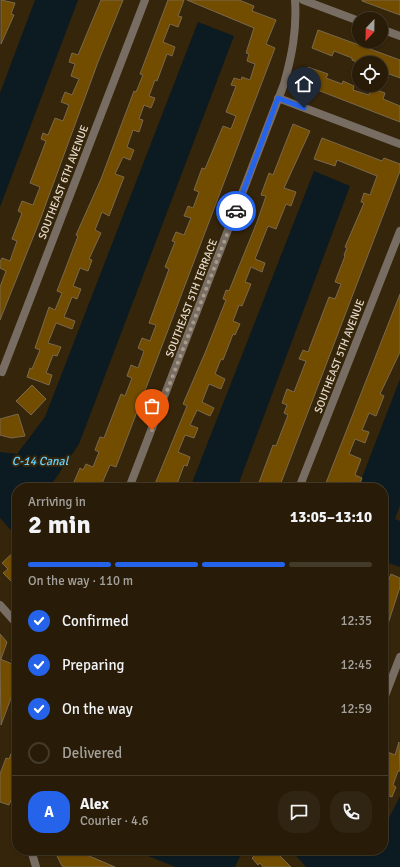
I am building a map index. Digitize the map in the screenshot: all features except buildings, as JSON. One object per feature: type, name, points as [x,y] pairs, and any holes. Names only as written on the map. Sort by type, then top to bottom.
[{"type":"street","name":"SOUTHEAST 6TH AVENUE","points":[[2,372],[145,0]]},
{"type":"street","name":"SOUTHEAST 5TH TERRACE","points":[[132,483],[289,67],[295,40],[295,0]]},
{"type":"street","points":[[303,0],[352,18]]},
{"type":"street","points":[[388,32],[400,36]]},
{"type":"street","points":[[278,98],[400,144]]},
{"type":"street","name":"SOUTHEAST 5TH AVENUE","points":[[301,483],[400,231]]},
{"type":"street","points":[[0,605],[12,618]]},
{"type":"street","points":[[388,688],[400,657]]},
{"type":"street","points":[[32,855],[36,867]]},
{"type":"water","points":[[35,0],[78,0],[0,207],[0,93]]},
{"type":"water","name":"C-14 Canal","points":[[198,22],[234,36],[79,444],[52,483],[12,483],[12,531],[0,518],[0,452],[17,454],[45,417]]},
{"type":"water","points":[[314,171],[350,186],[239,483],[192,483]]},
{"type":"water","points":[[400,379],[400,505],[395,519],[400,521],[400,567],[388,563],[388,483],[360,483]]},
{"type":"water","points":[[400,796],[400,867],[306,867],[295,855],[388,855],[388,820]]},
{"type":"water","points":[[146,855],[241,855],[235,867],[176,867]]},
{"type":"way so far","points":[[152,430],[236,211]]},
{"type":"route","points":[[236,211],[278,98],[304,108]]}]
